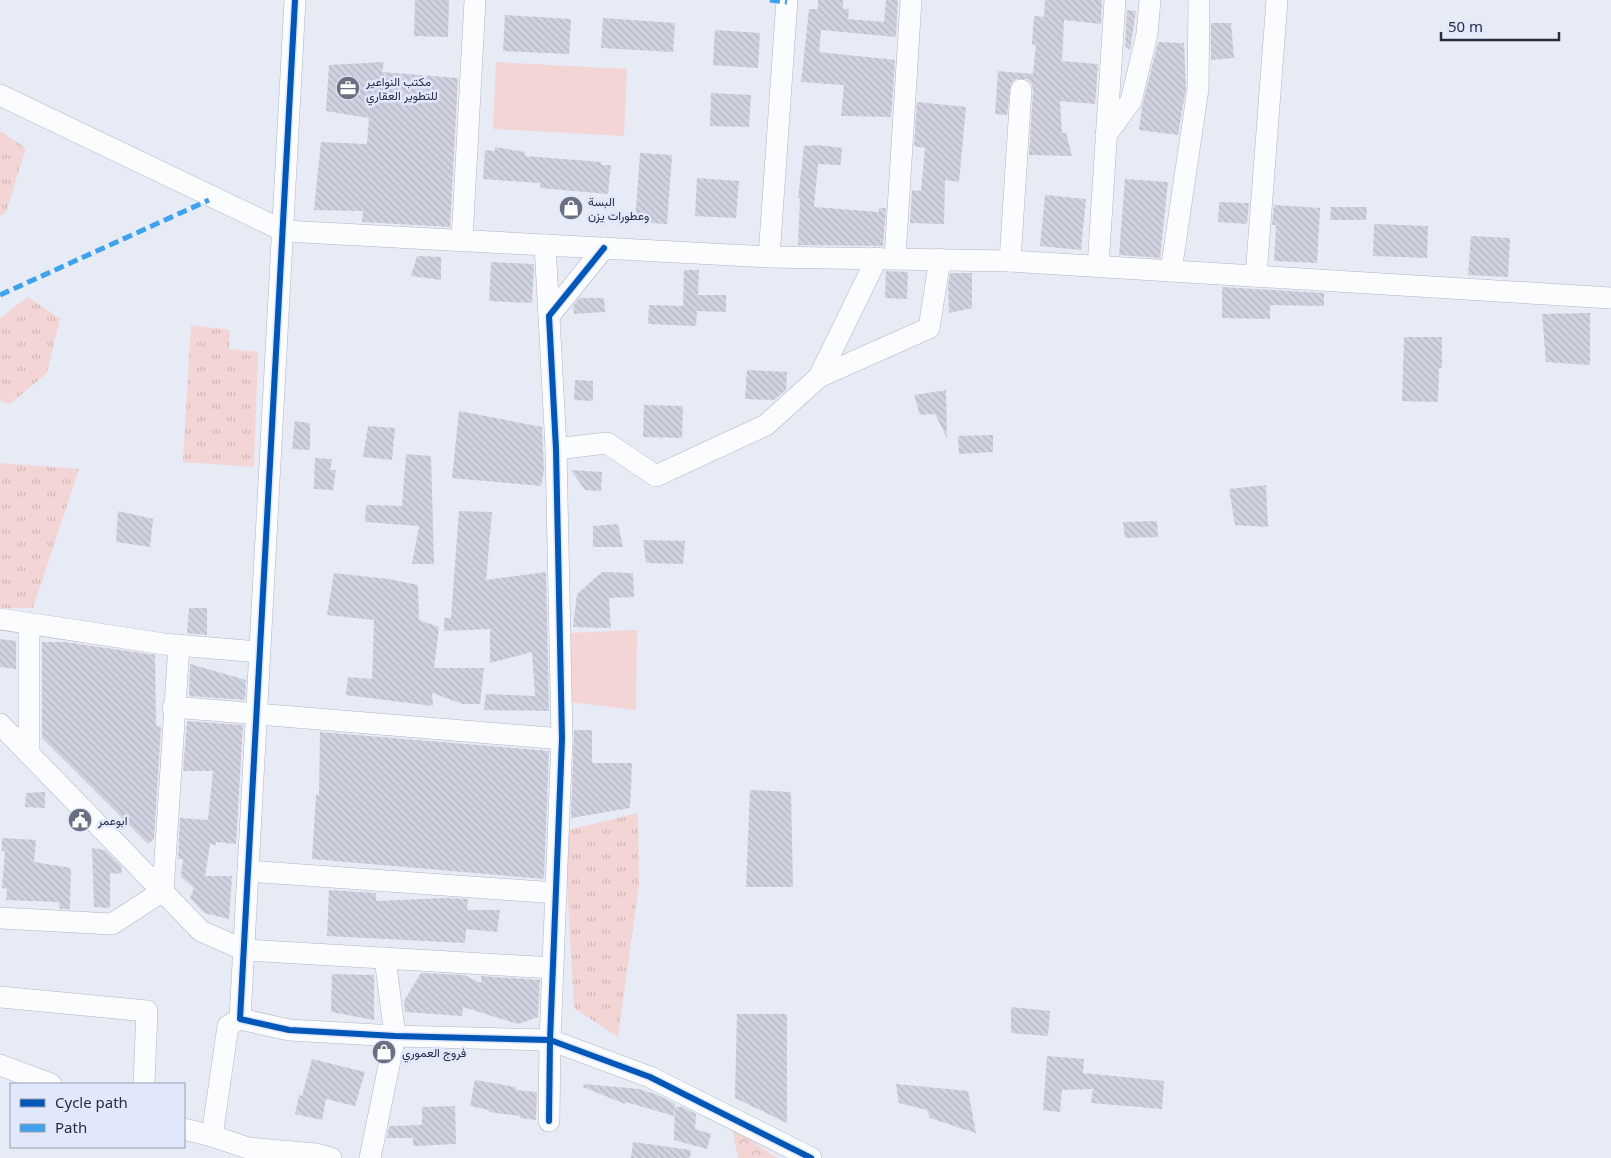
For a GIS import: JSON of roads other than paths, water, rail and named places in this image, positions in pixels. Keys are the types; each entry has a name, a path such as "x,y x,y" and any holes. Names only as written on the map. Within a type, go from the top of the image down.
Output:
{"street":[{"path":"240,1019 295,0"},
{"path":"462,240 475,0"},
{"path":"769,257 787,0"},
{"path":"819,377 886,258 911,0"},
{"path":"1098,267 1115,0"},
{"path":"1106,135 1131,101 1147,34 1150,0"},
{"path":"1171,271 1198,89 1198,0"},
{"path":"1256,276 1276,0"},
{"path":"1010,261 1021,90"},
{"path":"0,95 284,231 769,257 1010,261 1611,298"},
{"path":"545,245 556,449 562,739 550,1040 549,1121"},
{"path":"549,316 604,248"},
{"path":"556,449 607,443 656,476 766,425 819,377 929,328 940,259"},
{"path":"0,619 179,645 259,652"},
{"path":"29,624 29,754"},
{"path":"163,892 173,707 179,645"},
{"path":"173,707 562,739"},
{"path":"0,724 202,931 244,950 554,968"},
{"path":"248,871 556,893"},
{"path":"0,918 112,924 163,892"},
{"path":"370,1158 396,1036 385,958"},
{"path":"0,997 147,1011 144,1083"},
{"path":"212,1136 228,1026 240,1019 289,1030 396,1036 550,1040 650,1077 811,1158"},
{"path":"0,1066 48,1083"},
{"path":"185,1129 212,1136 246,1153 315,1154 331,1158"}],"place":[{"name":"مكتب النواعير للتطوير العقاري","path":"348,88"},
{"name":"البسة وعطورات يزن","path":"571,208"},
{"name":"ابوعمر","path":"80,820"},
{"name":"فروج العموري","path":"384,1052"}]}
